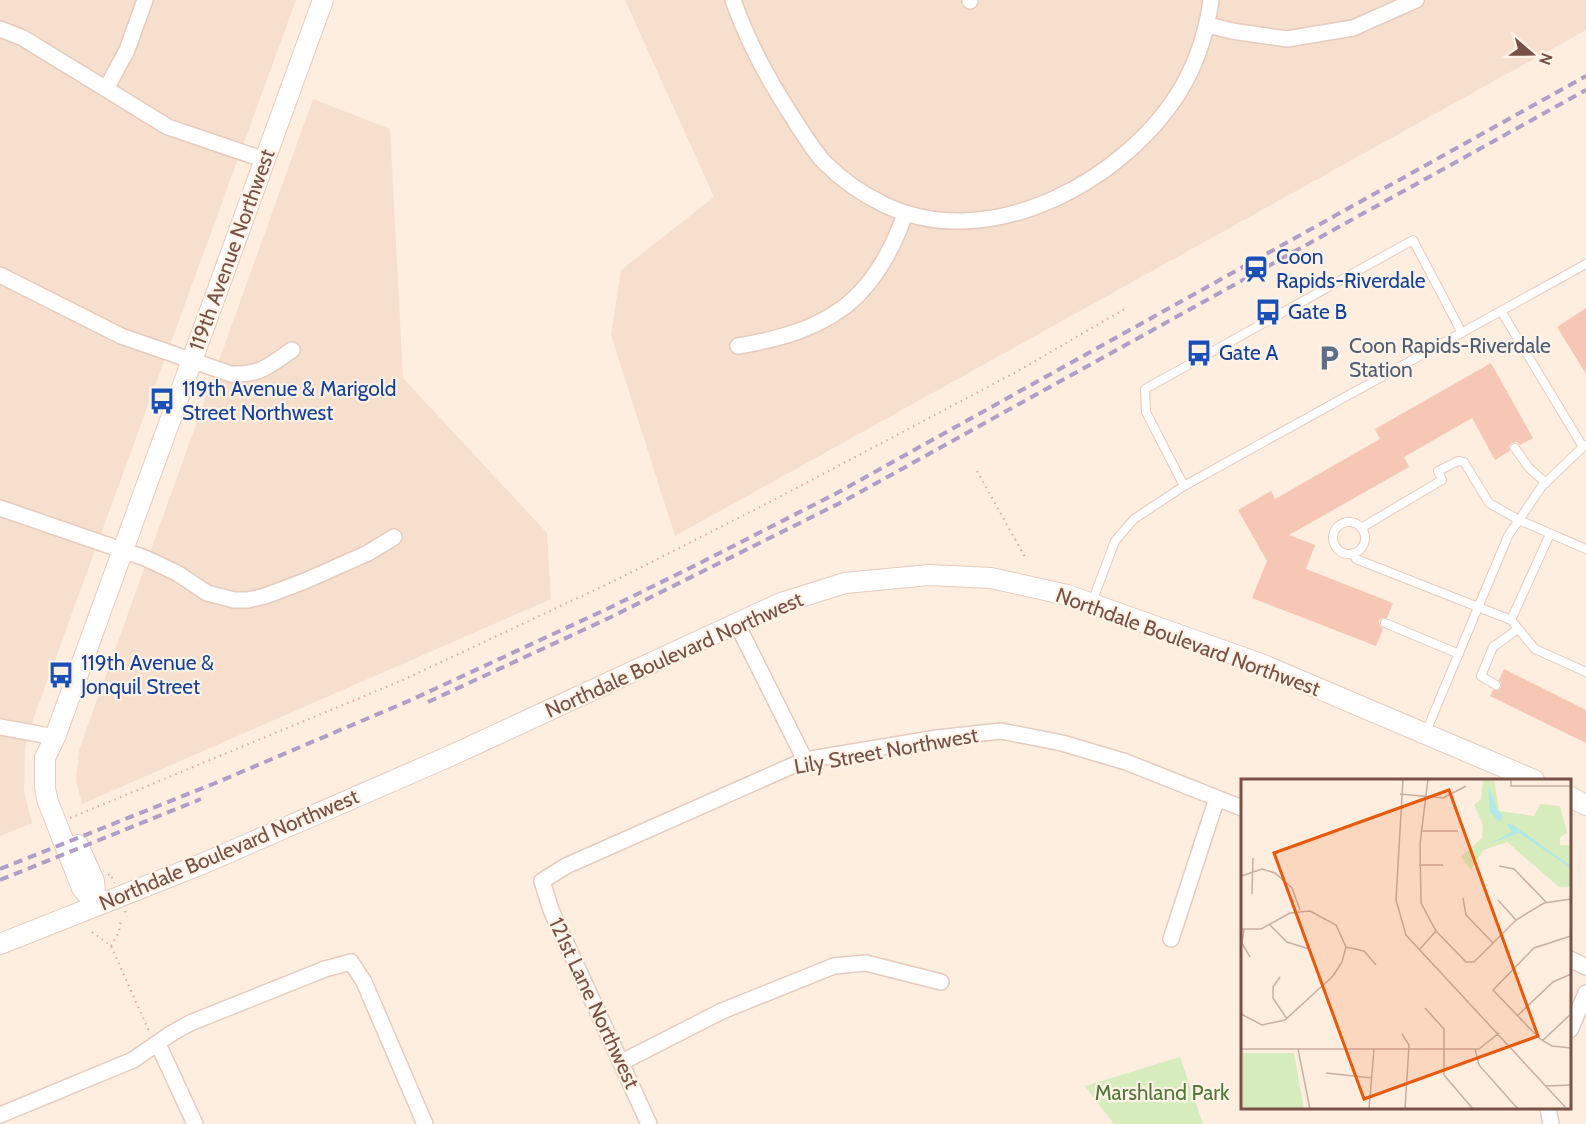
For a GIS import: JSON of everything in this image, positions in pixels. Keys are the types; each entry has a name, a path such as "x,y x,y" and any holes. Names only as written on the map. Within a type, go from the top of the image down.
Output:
{"street":[{"path":"106,89 127,50 146,0"},
{"name":"119th Avenue Northwest","path":"96,905 81,886 48,802 45,788 45,758 55,737 324,0"},
{"path":"733,0 768,78 824,162 862,192 906,214 950,221 979,221 1001,217 1047,201 1108,167 1125,154 1149,131 1169,106 1189,73 1208,25 1211,0"},
{"path":"1208,25 1287,39 1353,28 1416,0"},
{"path":"0,29 23,38 168,127 266,160"},
{"path":"738,346 769,341 808,329 846,308 879,271 894,244 906,214"},
{"path":"0,275 121,336 231,374 248,375 260,371 292,350"},
{"path":"0,508 123,550 168,568 207,593 234,600 266,596 305,581 368,553 394,537"},
{"name":"Northdale Boulevard Northwest","path":"0,944 202,864 439,761 736,622 781,603 845,583 929,575 991,578 1067,595 1261,664 1532,779"},
{"path":"736,622 805,760"},
{"path":"0,727 55,737"},
{"name":"Lily Street Northwest","path":"542,881 566,866 805,760 938,738 1001,731 1062,743 1126,762 1241,808"},
{"name":"119th Avenue Northwest","path":"55,737 57,788 67,819 94,881 96,905"},
{"path":"1171,939 1217,798"},
{"path":"1571,799 1586,806"},
{"name":"121st Lane Northwest","path":"542,881 551,910 650,1124"},
{"path":"1571,960 1586,967"},
{"path":"0,1115 133,1060 190,1023 325,969 351,962 364,982 425,1124"},
{"path":"622,1062 722,1011 834,966 866,963 941,982"},
{"path":"1571,1026 1586,993"},
{"path":"158,1044 195,1124"},
{"path":"1548,1109 1551,1124"}],"lane":[{"path":"1184,486 1146,412 1145,389 1413,240 1462,333"},
{"path":"1091,603 1115,541 1134,519 1184,486 1586,264"},
{"path":"1425,734 1508,536 1546,483 1584,446 1501,311"},
{"path":"1515,448 1529,468 1546,483"},
{"path":"1361,528 1442,480 1438,471 1458,461 1464,462 1490,503 1519,520 1586,549"},
{"path":"1353,522 1361,528 1365,537 1358,551 1353,553 1343,552 1335,545 1335,530 1342,523 1353,522"},
{"path":"1511,620 1550,534"},
{"path":"1353,553 1356,560 1511,620 1535,649 1586,672"},
{"path":"1385,623 1459,654"},
{"path":"1496,685 1481,676 1493,647 1518,629"}],"path":[{"path":"67,819 403,680 616,580 768,504 987,388 1128,308"},
{"path":"977,471 1025,556"},
{"path":"111,946 119,932 122,919"},
{"path":"92,932 111,946 131,994 158,1044"}],"shaded area":[{"path":"0,0 296,0 33,720 25,747 24,792 32,823 0,836"},
{"path":"625,0 1586,0 1586,30 675,536 611,335 621,270 714,197"},
{"path":"313,99 390,129 403,378 547,533 551,599 82,804 76,780 79,750"}],"green space":[{"name":"Marshland Park","path":"1180,1057 1203,1124 1114,1124 1085,1086"}],"building":[{"path":"1586,308 1586,374 1557,327"},
{"path":"1491,363 1533,438 1520,445 1517,442 1512,443 1509,446 1510,451 1495,460 1472,418 1404,457 1409,467 1289,535 1315,545 1306,569 1393,603 1387,618 1379,621 1383,629 1376,646 1252,598 1267,561 1238,510 1271,491 1275,499 1380,439 1375,429"},
{"path":"1504,669 1586,710 1586,743 1490,696 1493,690 1501,688 1499,680"}],"railway":[{"path":"0,869 213,784 411,700 700,563 837,493 1586,76"},
{"path":"428,702 609,618 844,501 1586,90"},
{"path":"0,880 201,799"}],"place":[{"name":"Coon Rapids-Riverdale","path":"1256,269"},
{"name":"Gate B","path":"1268,312"},
{"name":"Gate A","path":"1199,353"},
{"name":"Coon Rapids-Riverdale Station","path":"1329,358"},
{"name":"119th Avenue & Marigold Street Northwest","path":"162,401"},
{"name":"119th Avenue & Jonquil Street","path":"61,675"}]}
